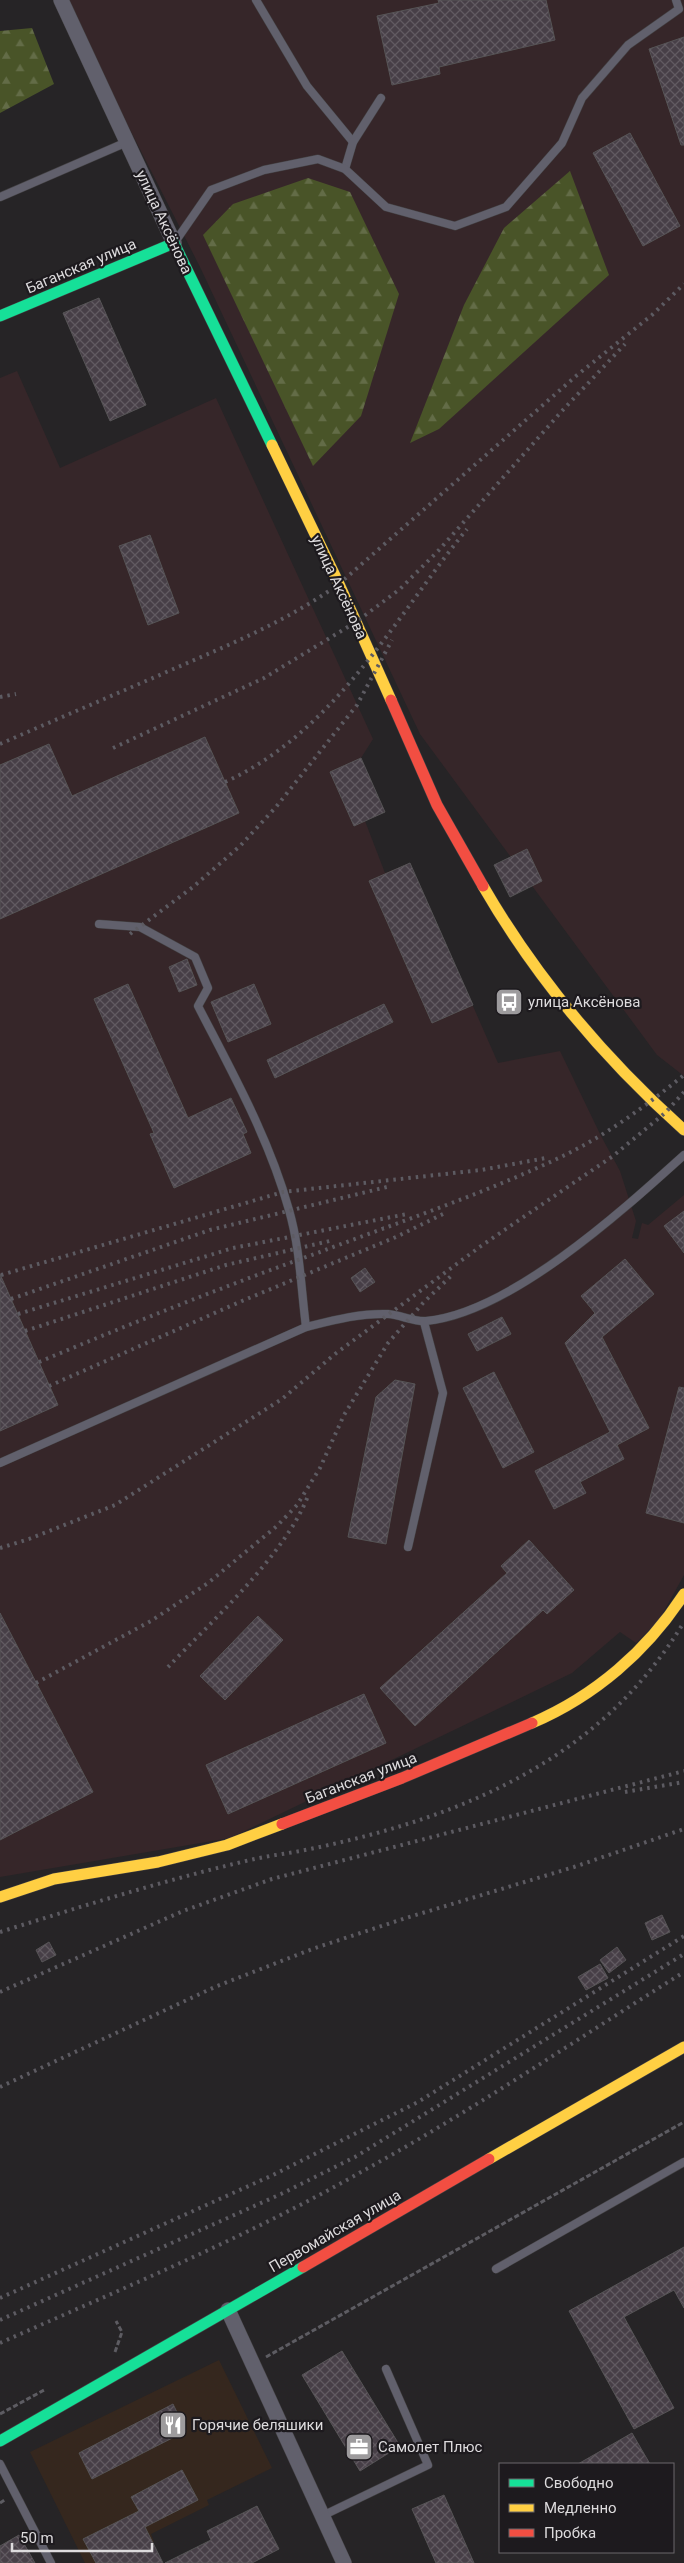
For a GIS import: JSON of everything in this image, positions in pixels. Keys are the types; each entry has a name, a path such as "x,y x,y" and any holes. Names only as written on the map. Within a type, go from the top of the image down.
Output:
{"street":[{"name":"улица Аксёнова","path":"61,0 174,243 338,584 437,805 502,918 590,1035 664,1113 684,1130"},
{"name":"Баганская улица","path":"0,316 174,243"},
{"name":"Баганская улица","path":"0,1897 54,1879 158,1862 227,1845 402,1778 555,1713 590,1692 637,1653 665,1623 684,1594"},
{"name":"Первомайская улица","path":"0,2441 684,2047"},
{"path":"228,2310 344,2563"}],"lane":[{"path":"256,0 307,86 353,142"},
{"path":"174,243 210,190 264,170 318,159 345,169 386,207 455,226 506,207 562,143 582,98 628,45 679,9 676,0"},
{"path":"345,169 353,142 381,98"},
{"path":"0,197 127,142"},
{"path":"99,924 140,927 195,957 208,988 198,1006 250,1108 290,1211 296,1236 306,1327"},
{"path":"0,1464 306,1327 352,1315 390,1314 424,1322 467,1311 520,1284 567,1253 621,1210 684,1155"},
{"path":"408,1547 443,1393 424,1322"},
{"path":"496,2269 684,2162"},
{"path":"322,2516 428,2465 386,2369"},
{"path":"0,2464 51,2563"}],"path":[{"path":"252,2364 684,2122"},
{"path":"114,2354 122,2332 116,2321"},
{"path":"0,2414 53,2386"}],"shaded area":[{"path":"64,0 684,0 684,1076 657,1055 420,734 200,267"},
{"path":"17,371 60,468 216,398 373,739 361,758 385,812 365,821 385,873 410,863 498,1063 560,1051 620,1171 636,1221 632,1238 638,1239 642,1223 648,1225 684,1195 684,1575 659,1620 636,1643 620,1632 572,1673 230,1838 0,1877 0,378"},
{"path":"219,2360 272,2468 207,2500 209,2505 151,2534 154,2542 122,2558 124,2563 85,2563 30,2452"}],"green space":[{"path":"32,28 54,84 0,113 0,31"},
{"path":"570,171 609,275 439,429 410,443 464,305 504,228"},
{"path":"308,178 350,192 399,294 361,416 313,466 203,235 233,204"}],"building":[{"path":"438,0 546,0 555,40 439,67 440,74 392,85 377,16 439,3"},
{"path":"684,37 684,145 681,145 649,49"},
{"path":"630,133 680,226 643,246 593,153"},
{"path":"99,298 146,405 110,421 63,313"},
{"path":"150,535 179,613 148,625 119,546"},
{"path":"205,737 239,813 0,919 0,765 49,744 72,796"},
{"path":"361,758 385,812 354,826 330,772"},
{"path":"527,849 542,881 510,897 494,865"},
{"path":"410,863 473,1005 432,1023 369,881"},
{"path":"187,959 197,985 179,992 169,967"},
{"path":"128,984 188,1118 231,1098 247,1132 243,1134 251,1153 174,1188 150,1134 154,1133 94,999"},
{"path":"254,984 271,1024 228,1042 211,1002"},
{"path":"384,1004 393,1022 275,1078 267,1060"},
{"path":"684,1211 684,1253 664,1226"},
{"path":"625,1259 654,1294 602,1337 649,1428 617,1445 624,1459 580,1482 586,1493 554,1509 535,1471 610,1432 565,1343 595,1313 581,1296"},
{"path":"365,1268 375,1282 360,1292 351,1278"},
{"path":"0,1274 58,1405 0,1431"},
{"path":"502,1317 511,1334 477,1351 468,1334"},
{"path":"494,1372 534,1452 503,1468 463,1388"},
{"path":"395,1380 415,1384 386,1544 348,1537 376,1397"},
{"path":"679,1387 684,1388 684,1523 646,1513"},
{"path":"529,1540 574,1590 547,1614 543,1610 415,1726 380,1688 507,1573 501,1566"},
{"path":"0,1613 93,1792 0,1840"},
{"path":"258,1616 283,1640 225,1700 200,1676"},
{"path":"364,1694 386,1743 228,1814 206,1765"},
{"path":"662,1915 670,1932 652,1940 645,1923"},
{"path":"49,1942 56,1955 42,1962 36,1950"},
{"path":"617,1947 626,1960 609,1973 600,1960"},
{"path":"600,1964 608,1978 586,1990 578,1977"},
{"path":"684,2247 684,2308 674,2290 624,2317 674,2408 634,2429 569,2311"},
{"path":"342,2351 400,2446 360,2471 302,2375"},
{"path":"173,2404 186,2431 92,2479 79,2453"},
{"path":"632,2433 649,2463 580,2463"},
{"path":"182,2470 198,2500 145,2527 163,2563 96,2563 83,2539 139,2511 131,2497"},
{"path":"444,2495 474,2563 436,2563 412,2509"},
{"path":"257,2506 279,2549 252,2563 165,2563 211,2540 207,2531"},
{"path":"19,2535 35,2563 0,2563 0,2546"}],"railway":[{"path":"0,744 257,632 299,610 339,584 576,376 652,315 684,284"},
{"path":"113,748 264,678 356,622 400,589 439,550 561,412 625,344"},
{"path":"225,782 264,760 299,734 331,704 360,670 467,529"},
{"path":"130,934 193,887 240,846 276,807 357,705 392,640"},
{"path":"0,697 16,694"},
{"path":"39,1362 179,1305 444,1206 535,1169 581,1147 612,1128 684,1075"},
{"path":"0,1548 29,1539 115,1505 282,1399 335,1354 481,1246 613,1156 665,1113 684,1092"},
{"path":"1,1275 283,1192 481,1170 546,1158"},
{"path":"11,1299 210,1230 391,1186"},
{"path":"18,1314 233,1248 407,1214"},
{"path":"49,1386 242,1301 396,1237 443,1214"},
{"path":"25,1331 226,1265 334,1240"},
{"path":"36,1683 151,1621 208,1583 277,1526 297,1505 320,1468 344,1415 388,1343 423,1303 451,1276"},
{"path":"168,1667 226,1608 265,1564 283,1541 308,1496"},
{"path":"0,1932 187,1876 250,1860 307,1850 371,1835 476,1799 525,1774 570,1745 612,1711 650,1670 684,1622"},
{"path":"0,1992 183,1911 272,1879 684,1771"},
{"path":"625,1792 684,1782"},
{"path":"0,2087 217,1986 315,1948 574,1867 684,1829"},
{"path":"0,2298 273,2175 418,2102 684,1936"},
{"path":"0,2320 281,2194 355,2157 684,1954"},
{"path":"0,2343 228,2241 317,2196 443,2124 684,1972"}],"traffic: fast":[{"path":"0,316 174,243 272,445"},
{"path":"0,2441 303,2267"}],"traffic: slow":[{"path":"272,445 339,584 391,700"},
{"path":"483,886 525,952 574,1016 627,1075 684,1130"},
{"path":"532,1723 577,1699 618,1670 654,1634 684,1594"},
{"path":"0,1897 54,1879 158,1862 227,1845 282,1824"},
{"path":"489,2159 684,2047"}],"traffic: jam":[{"path":"391,700 437,805 483,886"},
{"path":"282,1824 402,1778 532,1723"},
{"path":"303,2267 489,2159"}],"place":[{"name":"улица Аксёнова","path":"509,1002"},
{"name":"Горячие беляшики","path":"173,2425"},
{"name":"Самолет Плюс","path":"359,2447"}]}
